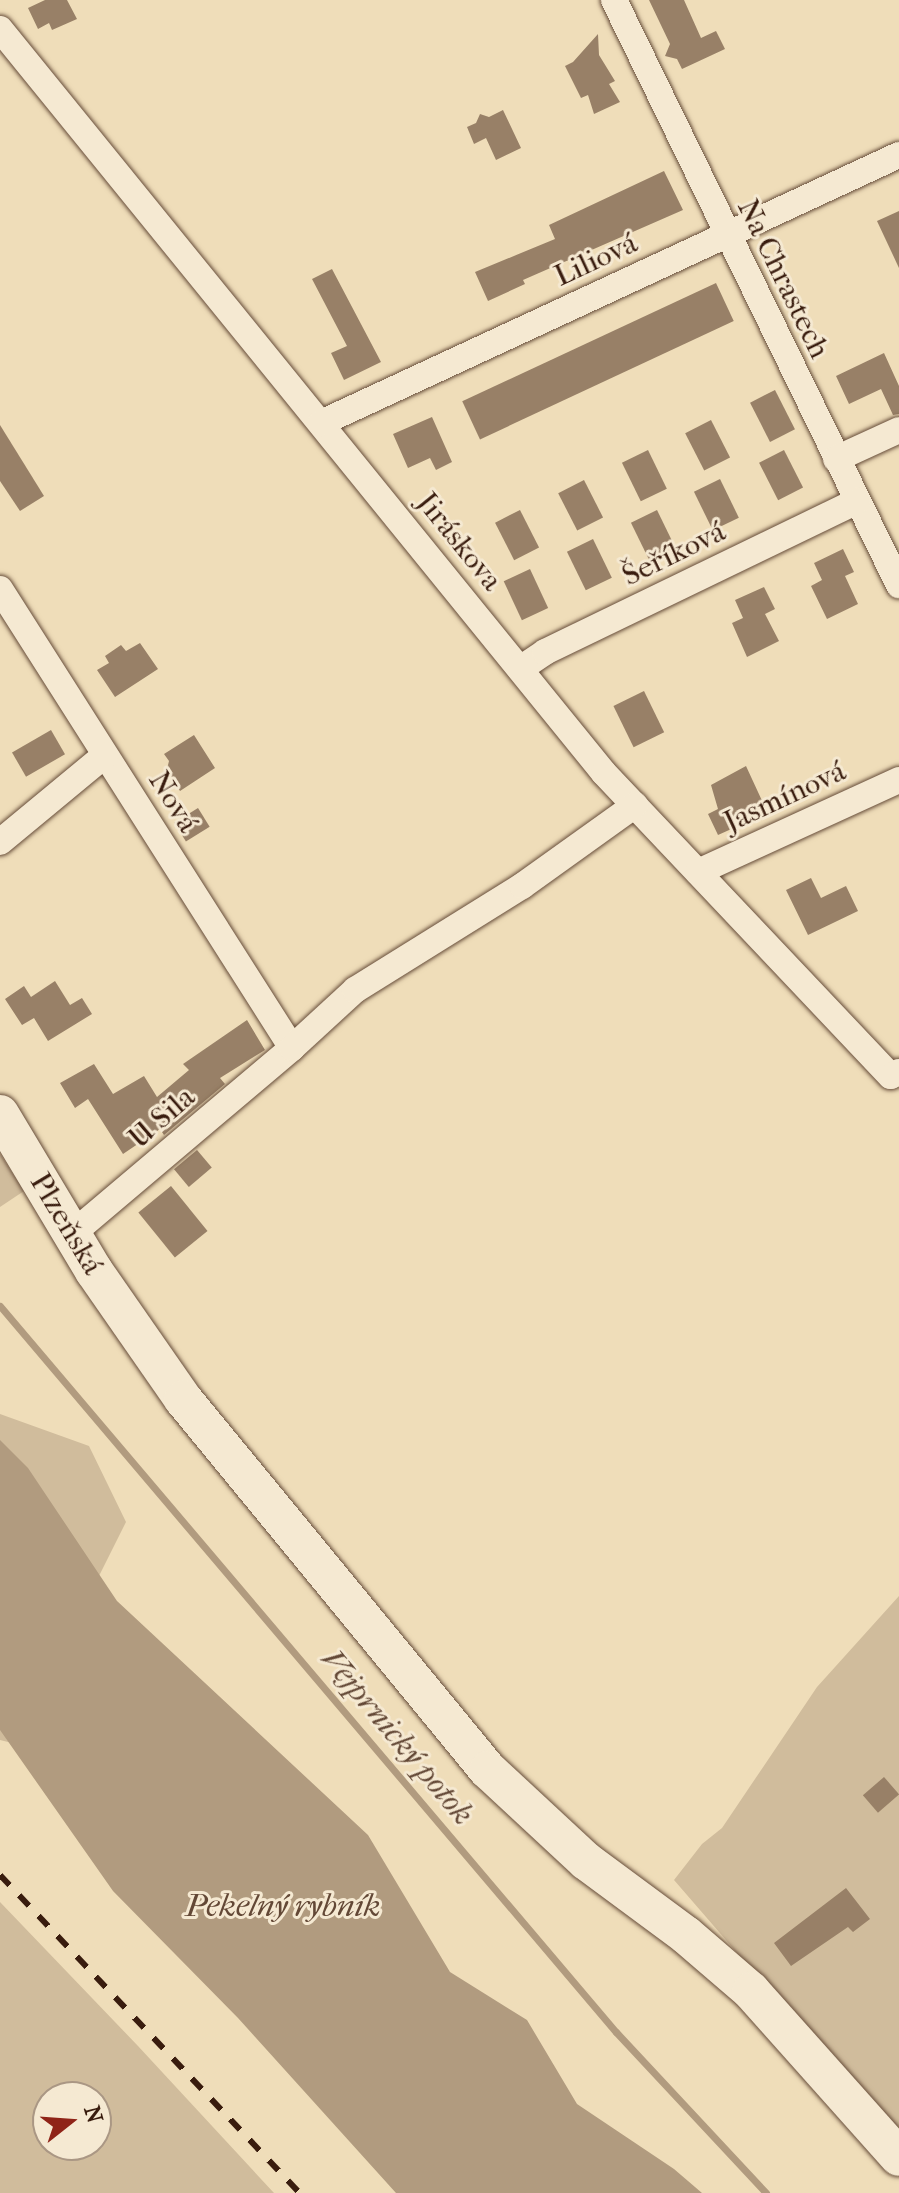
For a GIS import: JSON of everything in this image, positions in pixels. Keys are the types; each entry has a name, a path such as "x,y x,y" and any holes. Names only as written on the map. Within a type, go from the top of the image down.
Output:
{"main road":[{"name":"Plzeňská","path":"0,1114 135,1332 239,1469 488,1770 586,1861 686,1935 751,1991 899,2157"}],"street":[{"name":"Na Chrastech","path":"614,0 899,585"},
{"name":"Jiráskova","path":"0,29 520,669 635,805 895,1074"},
{"name":"Liliová","path":"321,423 899,155"},
{"path":"836,459 899,430"},
{"name":"Šeříková","path":"520,669 545,652 857,501"},
{"name":"Nová","path":"0,589 292,1048"},
{"path":"0,842 105,755"},
{"name":"Jasmínová","path":"698,872 899,780"},
{"name":"U Sila","path":"72,1234 292,1048 355,990 522,886 635,805"}],"shaded area":[{"path":"0,1154 24,1191 0,1207"},
{"path":"0,1414 89,1446 126,1522 96,1582 52,1753 0,1740"},
{"path":"899,1596 899,2140 674,1880 702,1844 722,1828 817,1687"},
{"path":"0,1902 138,2046 274,2193 0,2193"}],"water":[{"name":"Pekelný rybník","path":"0,1440 28,1468 117,1601 368,1835 450,1972 527,2020 577,2104 674,2169 702,2193 396,2193 238,2018 113,1891 0,1730"}],"building":[{"path":"45,0 67,0 77,19 52,30 49,23 38,29 28,8"},
{"path":"649,0 684,0 701,38 716,31 725,49 682,69 677,59 665,56 670,44"},
{"path":"598,34 599,55 615,81 609,84 620,102 594,114 588,95 581,98 565,66 573,62"},
{"path":"503,110 521,148 496,160 486,138 474,144 467,127 476,123 480,114 489,117"},
{"path":"664,171 683,210 523,280 525,284 488,301 475,272 555,239 549,225"},
{"path":"899,211 899,268 877,221"},
{"path":"332,269 381,362 344,380 331,353 347,346 312,279"},
{"path":"716,283 734,321 480,439 462,401"},
{"path":"884,353 899,386 899,414 893,415 881,389 849,404 836,376"},
{"path":"775,390 795,429 770,442 750,403"},
{"path":"432,417 452,462 436,470 430,458 408,468 393,434"},
{"path":"711,420 730,457 704,471 685,433"},
{"path":"0,425 44,496 20,511 0,481"},
{"path":"648,450 667,489 641,501 622,463"},
{"path":"784,450 803,487 778,500 759,463"},
{"path":"720,479 739,518 713,530 694,492"},
{"path":"584,480 603,517 577,531 558,493"},
{"path":"520,510 539,547 514,560 495,523"},
{"path":"657,510 676,549 650,561 631,523"},
{"path":"593,539 612,578 586,590 567,552"},
{"path":"843,549 854,572 845,576 858,604 827,619 811,586 822,580 814,563"},
{"path":"530,569 548,608 522,620 504,581"},
{"path":"764,587 775,609 765,614 779,641 747,657 732,623 743,618 735,600"},
{"path":"140,643 158,669 115,697 97,670 109,663 105,656 121,645 126,651"},
{"path":"644,691 664,732 634,747 613,706"},
{"path":"51,730 65,754 26,777 12,753"},
{"path":"194,735 215,768 180,791 172,778 165,777 169,761 164,754"},
{"path":"746,766 764,805 743,815 747,822 718,835 708,814 718,809 711,785"},
{"path":"198,808 210,827 186,841 174,823"},
{"path":"811,878 821,898 846,886 858,911 808,935 786,890"},
{"path":"55,981 70,1005 82,998 92,1014 48,1041 34,1018 22,1025 5,999 24,986 31,997"},
{"path":"247,1020 265,1050 220,1078 225,1084 164,1135 160,1129 123,1154 88,1099 75,1108 60,1083 94,1064 113,1094 144,1076 157,1097 189,1070 183,1064"},
{"path":"197,1150 212,1168 189,1187 174,1169"},
{"path":"171,1186 208,1231 175,1258 138,1212"},
{"path":"884,1777 899,1794 878,1813 863,1795"},
{"path":"846,1888 870,1919 853,1932 848,1927 791,1966 774,1943"}],"waterway":[{"name":"Vejprnický potok","path":"0,1306 616,2032 766,2193"}],"railway":[{"path":"0,1875 300,2193"}]}
